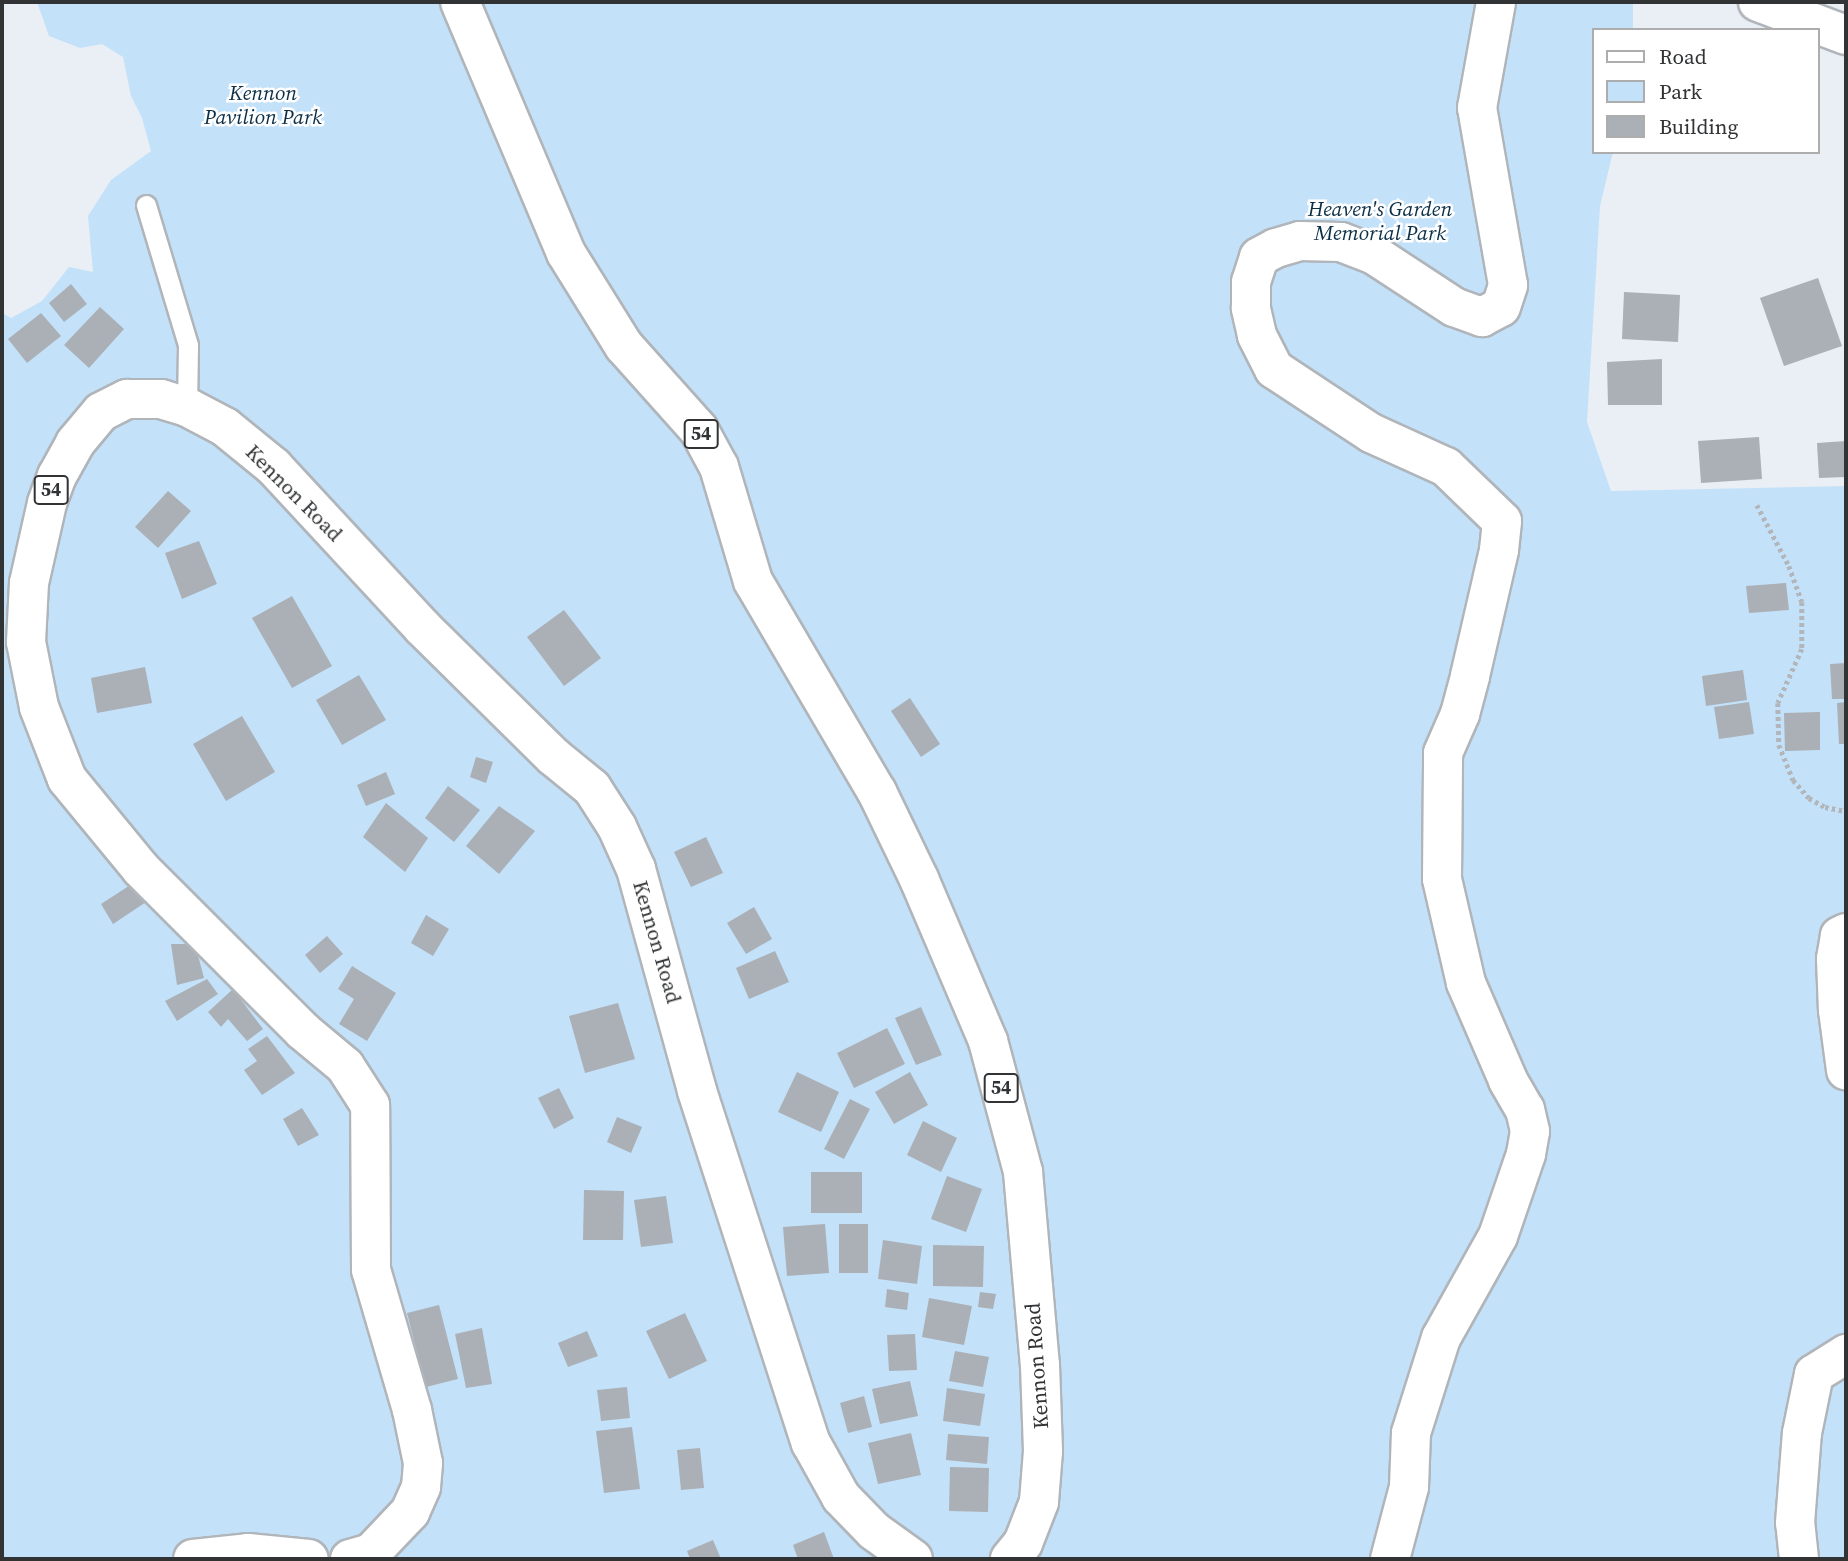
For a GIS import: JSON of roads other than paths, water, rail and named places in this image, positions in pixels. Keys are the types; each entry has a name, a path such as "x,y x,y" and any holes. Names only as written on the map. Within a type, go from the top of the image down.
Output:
{"main road":[{"name":"Kennon Road","path":"460,2 566,253 624,346 699,430 719,467 753,581 877,792 919,879 988,1041 1023,1172 1040,1365 1043,1451 1039,1502 1023,1543 1010,1559"},
{"path":"1390,1559 1409,1487 1411,1433 1441,1338 1498,1236 1526,1154 1530,1131 1525,1110 1508,1080 1466,983 1441,879 1443,753 1460,714 1470,676 1499,550 1502,521 1446,467 1371,433 1274,369 1257,335 1251,308 1251,282 1259,257 1276,248 1300,241 1341,242 1373,254 1454,307 1482,317 1501,307 1508,285 1477,108 1496,2"},
{"path":"1758,2 1846,36"},
{"name":"Kennon Road","path":"350,1559 371,1553 410,1512 421,1487 423,1463 412,1410 371,1270 370,1105 345,1066 303,1031 141,869 67,779 39,707 26,642 29,583 40,529 57,476 75,443 101,412 127,400 161,399 187,407 225,427 274,467 460,665 554,757 592,788 617,827 644,895 697,1091 811,1443 841,1496 874,1531 913,1559"},
{"path":"1846,933 1840,936 1836,959 1838,1010 1846,1070"},
{"path":"1799,1559 1795,1523 1801,1446 1814,1374 1846,1354"},
{"path":"192,1559 248,1553 309,1559"}],"lane":[{"path":"146,205 188,345 187,407"}],"park label":[{"name":"Kennon Pavilion Park","path":"263,105"},
{"name":"Heaven's Garden Memorial Park","path":"1380,221"}]}
